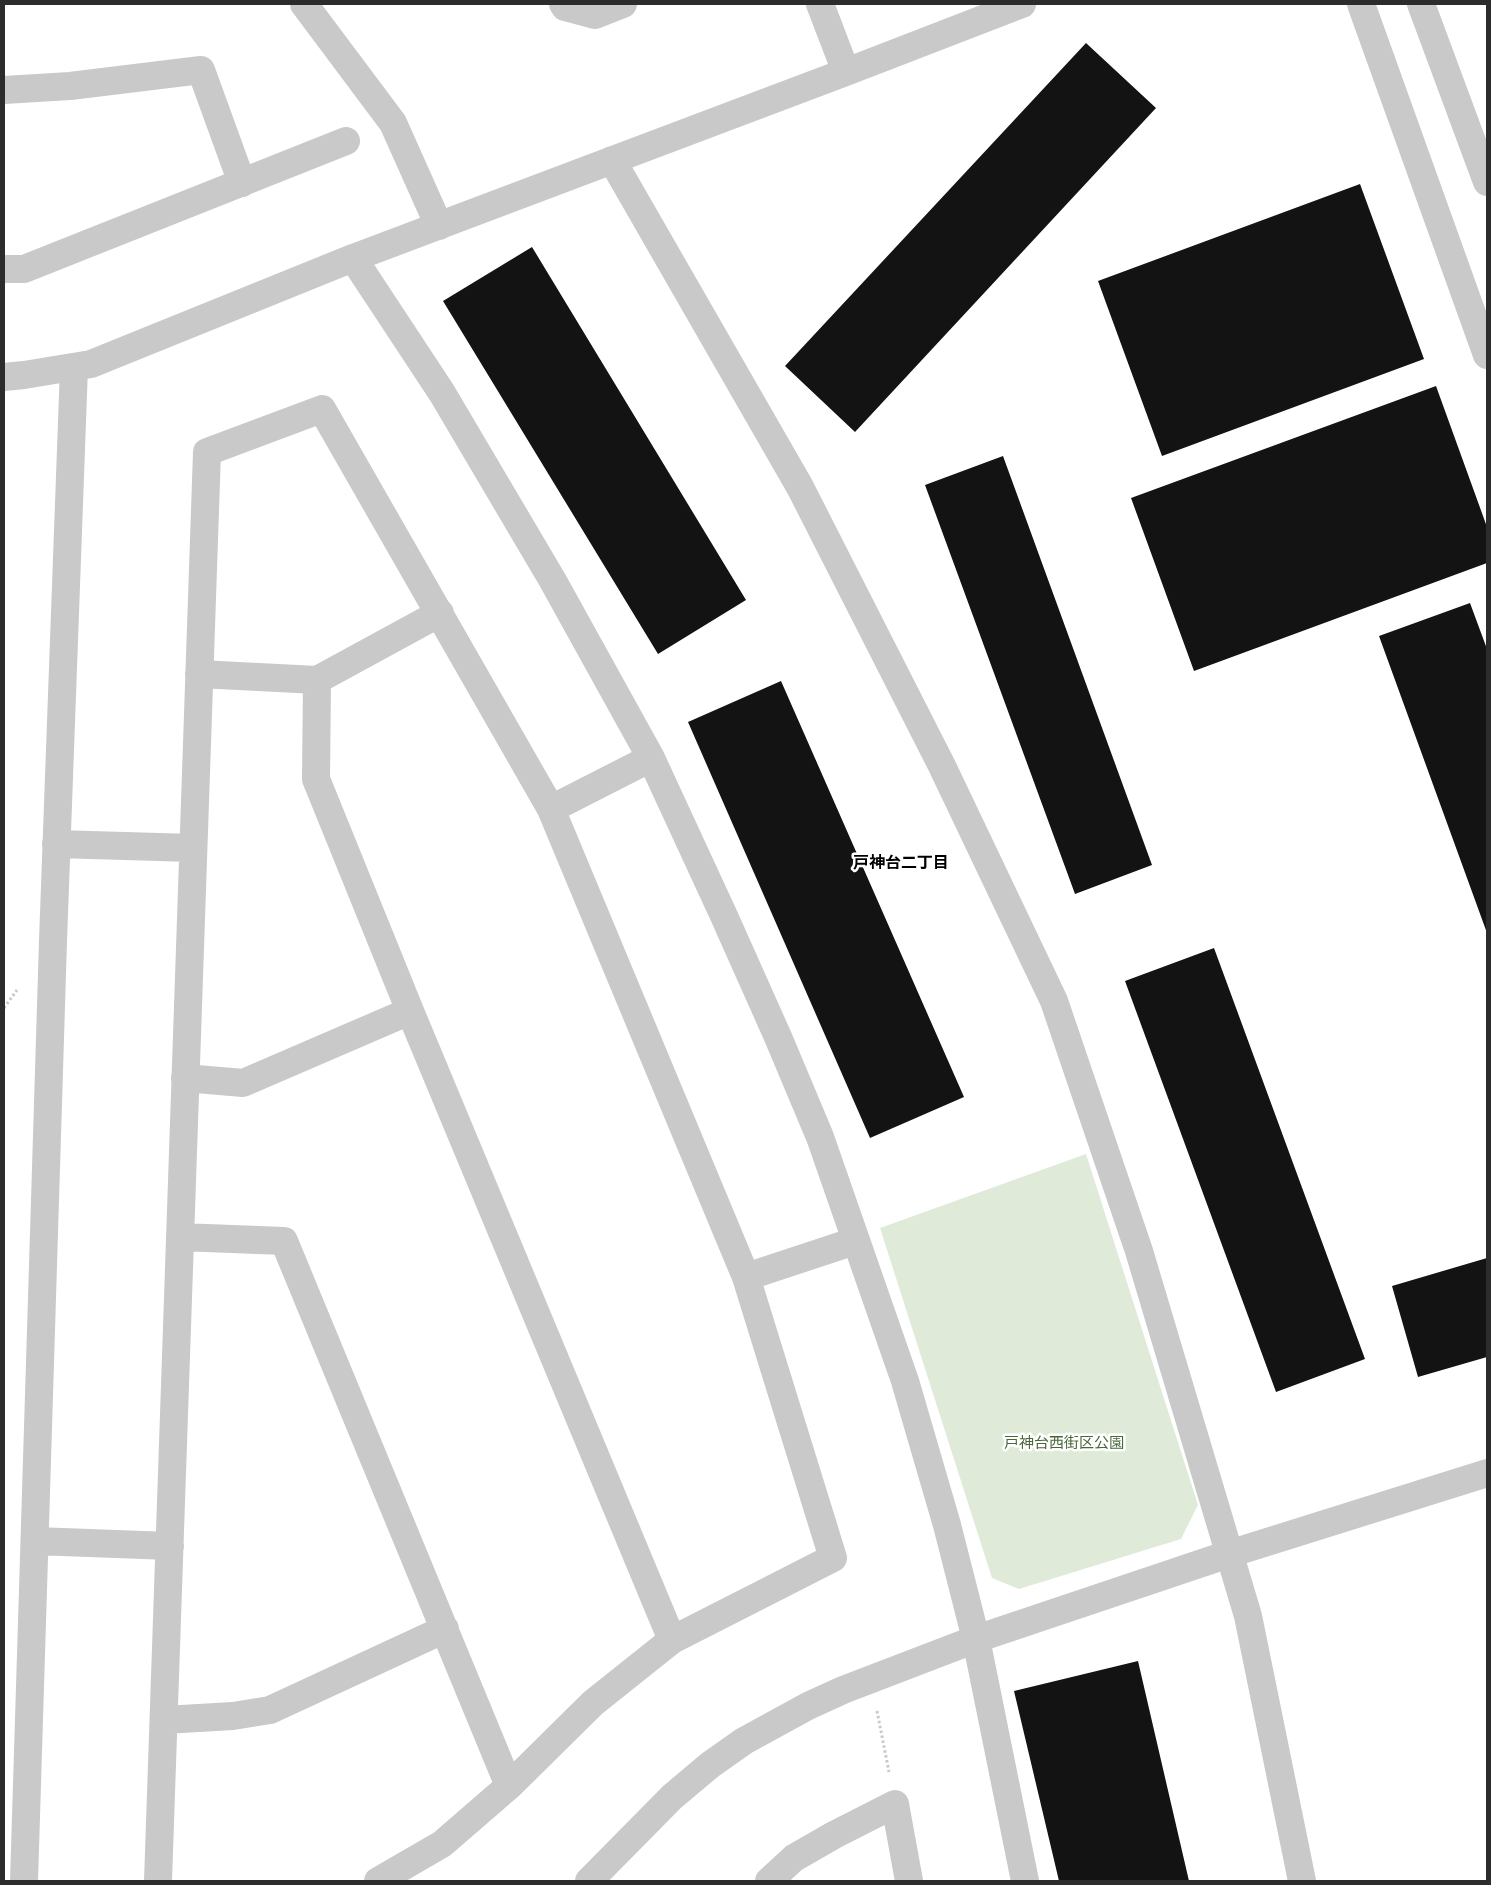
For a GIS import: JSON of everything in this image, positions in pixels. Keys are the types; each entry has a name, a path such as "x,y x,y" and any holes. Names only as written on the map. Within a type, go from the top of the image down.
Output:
{"street":[{"path":"304,4 393,123 439,226"},
{"path":"563,4 566,7 594,15 623,4"},
{"path":"820,4 846,72"},
{"path":"4,377 91,364 353,258 1022,4"},
{"path":"1361,4 1487,354"},
{"path":"1421,4 1487,182"},
{"path":"4,90 70,86 201,70 242,183"},
{"path":"4,270 24,269 346,141"},
{"path":"612,160 800,487 942,766 1054,1001 1139,1250 1248,1616 1302,1881"},
{"path":"353,258 442,392 553,581 651,758 778,1037 820,1137 905,1381 947,1525 976,1639 1025,1881"},
{"path":"24,1881 56,844 74,367"},
{"path":"158,1881 207,452 322,409 551,809 746,1277 833,1558 672,1640 593,1703 509,1786 442,1844 378,1881"},
{"path":"200,674 317,680 440,613"},
{"path":"317,680 316,779 410,1011 672,1640"},
{"path":"551,809 651,758"},
{"path":"56,844 193,848"},
{"path":"185,1078 243,1083 410,1011"},
{"path":"180,1237 284,1241 509,1786"},
{"path":"746,1277 855,1241"},
{"path":"589,1881 672,1797 710,1765 744,1741 808,1706 871,1679 976,1639 1229,1554 1487,1473"},
{"path":"34,1542 170,1546"},
{"path":"164,1720 234,1716 270,1710 445,1630"},
{"path":"769,1881 794,1858 895,1804 909,1881"}],"path":[{"path":"871,1679 895,1804"}],"green space":[{"name":"戸神台西街区公園","path":"1086,1154 1198,1505 1181,1539 1019,1589 992,1578 880,1228"}],"building":[{"path":"1086,43 1156,108 855,432 785,366"},
{"path":"1360,184 1424,359 1162,456 1098,281"},
{"path":"532,247 746,600 658,654 443,301"},
{"path":"1436,386 1487,527 1487,563 1194,671 1131,498"},
{"path":"1003,456 1152,865 1075,894 925,485"},
{"path":"1470,603 1487,649 1487,933 1379,636"},
{"path":"781,681 964,1097 870,1138 688,722"},
{"path":"1214,948 1365,1359 1276,1392 1125,981"},
{"path":"1487,1258 1487,1357 1418,1377 1392,1286"},
{"path":"1138,1661 1189,1881 1059,1881 1014,1691"}],"district":[{"name":"戸神台二丁目","path":"901,863"}]}
